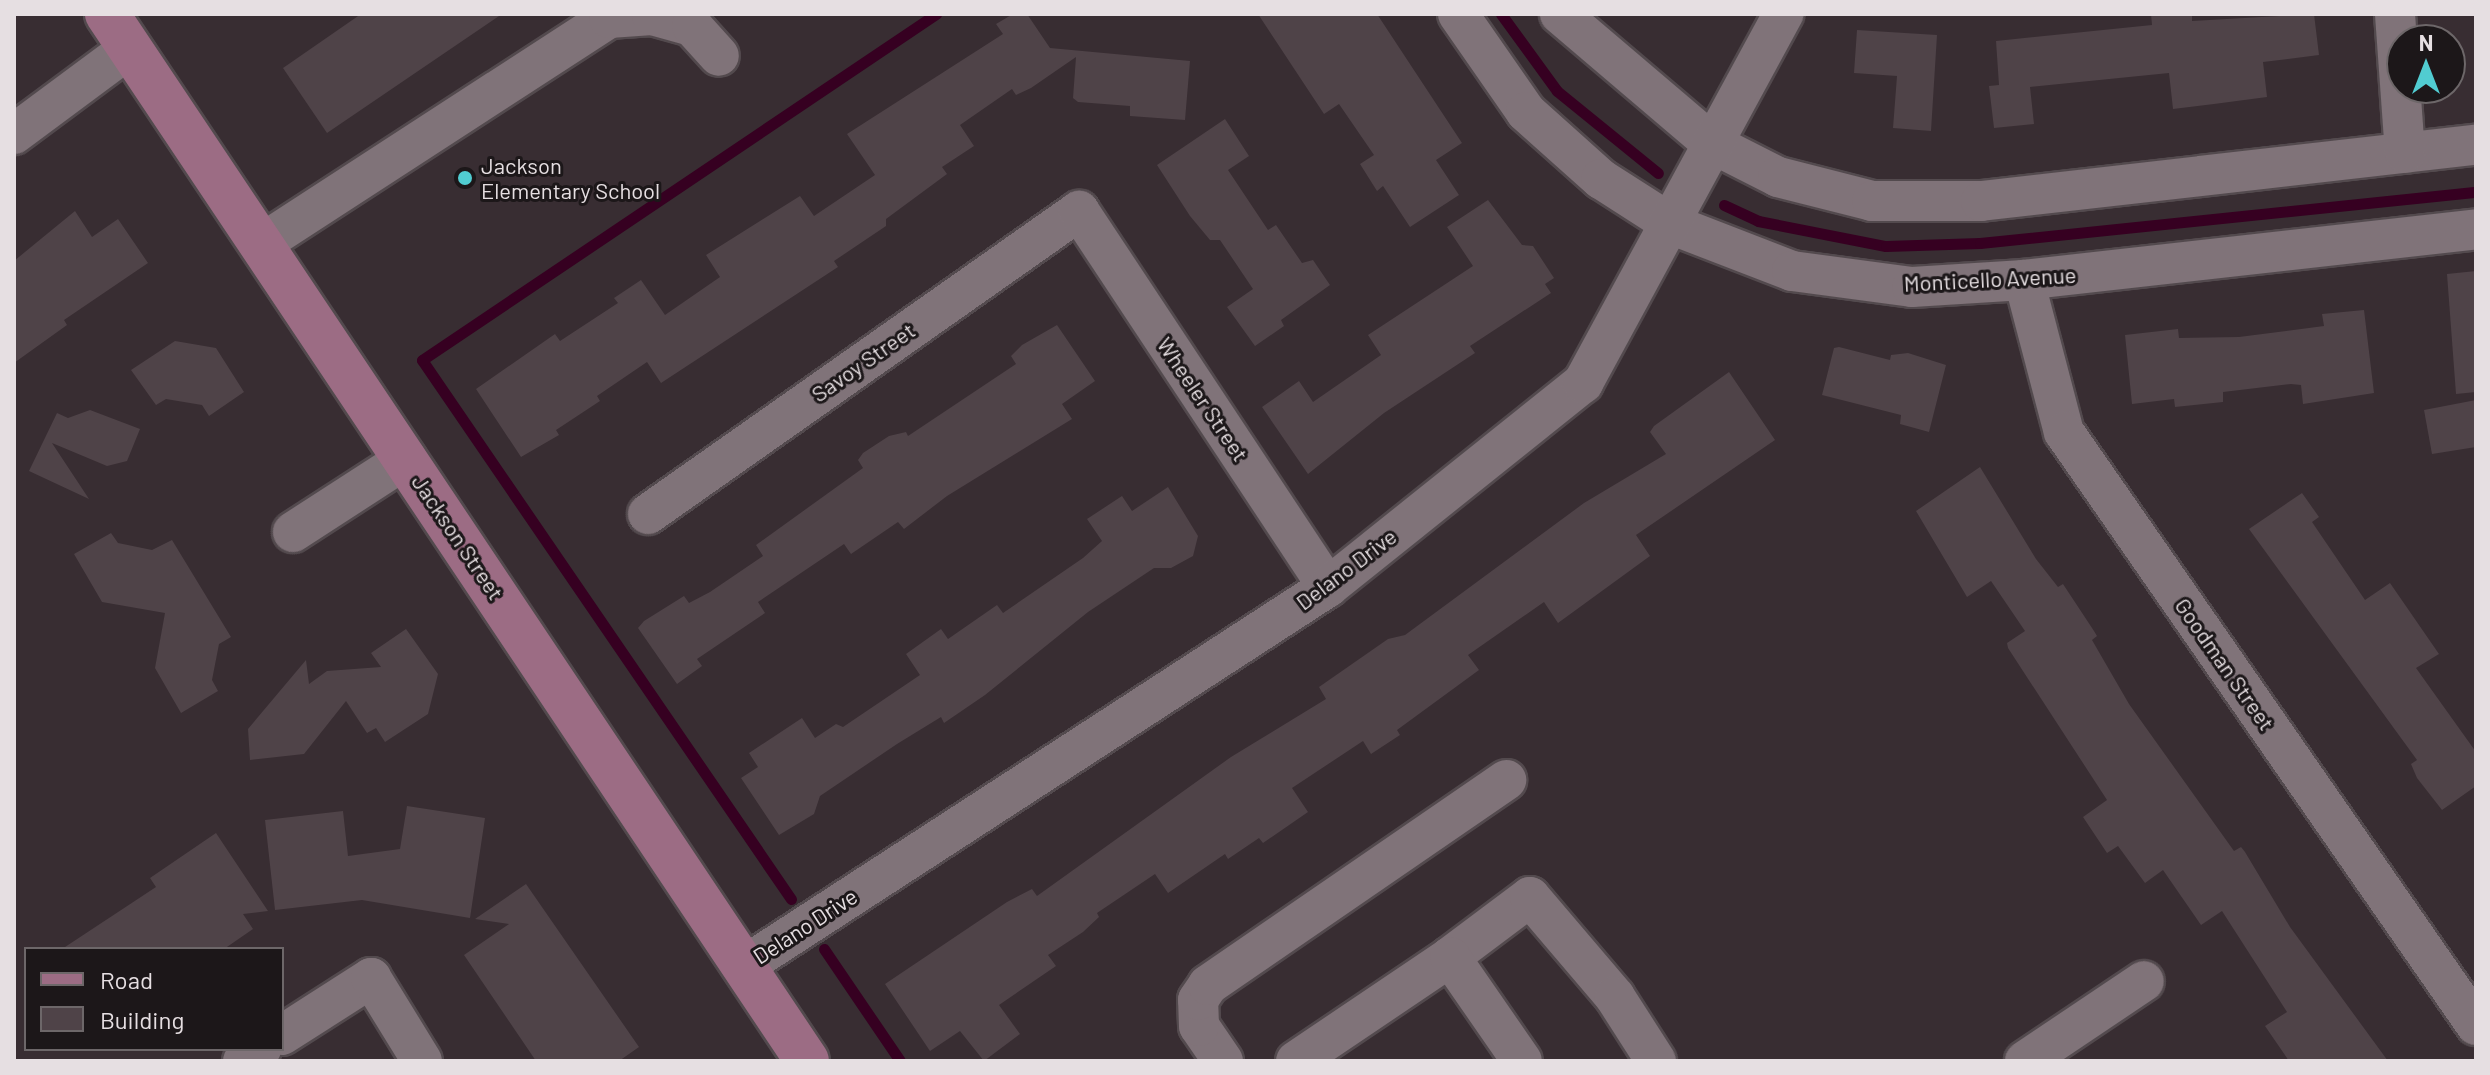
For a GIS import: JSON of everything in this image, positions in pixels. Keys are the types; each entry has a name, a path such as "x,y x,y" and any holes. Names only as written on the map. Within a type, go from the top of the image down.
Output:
{"main road":[{"name":"Jackson Street","path":"118,31 807,1061"}],"street":[{"name":"Monticello Avenue","path":"1458,14 1526,112 1601,179 1673,225 1792,271 1912,287 2024,280 2476,229"},
{"path":"1560,14 1713,144 1778,177 1872,201 1981,201 2476,145"},
{"name":"Delano Drive","path":"744,966 1328,587 1583,383 1673,225 1783,14"},
{"path":"2395,14 2405,153"},
{"path":"261,244 609,18 652,15 692,26 719,56"},
{"path":"14,134 118,31"},
{"name":"Savoy Street","path":"648,514 1079,211"},
{"name":"Wheeler Street","path":"1079,211 1328,587"},
{"name":"Goodman Street","path":"2024,280 2064,432 2476,1025"},
{"path":"293,532 406,459"},
{"path":"1223,1061 1199,1026 1198,1000 1208,985 1506,780"},
{"path":"1296,1061 1450,957 1530,897 1615,997 1656,1061"},
{"path":"1450,957 1522,1061"},
{"path":"284,1034 371,978 422,1061"},
{"path":"2025,1061 2144,981"}],"building":[{"path":"361,14 502,14 327,133 283,68"},
{"path":"1013,14 1027,14 1050,48 1190,61 1185,120 1130,116 1130,106 1078,102 1073,98 1076,57 1031,88 1016,95 1012,89 960,125 974,146 942,167 947,174 886,219 886,226 834,261 838,267 661,383 647,362 597,396 600,401 556,430 559,435 521,457 476,389 555,334 560,341 618,303 614,298 641,280 665,315 720,277 706,255 800,196 814,216 875,175 847,134 1003,34 996,24"},
{"path":"1258,14 1377,14 1462,143 1436,160 1459,195 1410,227 1383,186 1377,191 1360,164 1374,155 1339,104 1324,114"},
{"path":"2151,14 2192,14 2192,21 2314,14 2319,55 2263,62 2267,97 2173,109 2169,73 2030,87 2034,124 1994,128 1989,86 1999,85 1996,41 2152,25"},
{"path":"1857,30 1937,35 1931,131 1893,128 1897,76 1854,73"},
{"path":"1225,119 1249,156 1228,170 1268,230 1276,225 1302,263 1313,260 1330,285 1281,320 1284,326 1255,346 1227,307 1253,289 1220,240 1210,240 1190,216 1157,165"},
{"path":"1488,200 1522,245 1533,246 1554,278 1545,284 1551,293 1470,346 1475,353 1384,413 1308,474 1262,407 1299,381 1313,402 1381,355 1368,335 1473,266 1447,227"},
{"path":"75,211 92,237 118,219 148,263 64,320 67,325 14,363 14,261"},
{"path":"2476,271 2476,392 2456,394 2447,274"},
{"path":"2364,310 2374,393 2303,404 2301,385 2291,384 2223,392 2223,402 2175,407 2174,399 2132,404 2125,335 2178,329 2179,338 2239,337 2324,326 2322,314"},
{"path":"1057,325 1095,381 1062,404 1072,419 947,496 904,529 898,522 851,554 844,544 758,602 765,613 697,659 702,666 677,684 638,628 644,621 684,596 689,603 710,592 763,556 756,545 863,468 858,460 863,453 889,436 906,432 908,436 1016,364 1011,356 1022,345"},
{"path":"175,341 216,348 244,392 209,416 202,405 166,399 156,405 131,370"},
{"path":"1834,348 1890,360 1891,355 1908,353 1946,365 1929,432 1900,424 1901,415 1822,395"},
{"path":"1729,372 1775,440 1636,535 1650,556 1558,623 1544,602 1468,655 1479,670 1397,730 1400,735 1371,754 1363,741 1292,788 1308,812 1263,843 1259,838 1228,859 1225,854 1168,893 1155,874 1097,913 1099,917 1083,932 1048,955 1056,966 999,1005 1020,1034 984,1061 960,1031 930,1051 885,984 1007,902 1032,889 1037,896 1231,757 1326,699 1319,687 1388,639 1405,635 1584,503 1666,454 1650,432 1654,426"},
{"path":"2476,400 2476,447 2432,454 2424,410"},
{"path":"90,410 140,429 127,461 107,466 52,443 89,499 29,471 57,413 68,418"},
{"path":"1980,467 2036,559 2058,587 2063,584 2094,631 2097,636 2092,640 2129,704 2234,851 2241,847 2245,852 2290,927 2388,1061 2289,1061 2265,1026 2287,1012 2222,911 2201,925 2163,870 2145,883 2118,846 2107,853 2083,817 2107,800 2008,648 2007,643 2025,631 1991,581 1967,597 1916,511"},
{"path":"1168,487 1198,536 1193,556 1171,568 1154,568 1088,612 985,695 944,723 941,717 820,796 814,814 779,835 741,778 758,767 749,753 802,718 815,738 836,724 843,727 920,675 906,654 941,629 948,639 997,605 1003,613 1083,558 1102,541 1087,519 1122,496 1132,511"},
{"path":"2302,493 2319,517 2312,522 2365,600 2390,583 2439,654 2416,668 2476,752 2476,786 2442,810 2417,778 2411,764 2417,760 2249,529"},
{"path":"111,533 118,543 152,550 172,540 231,637 219,644 212,680 218,691 181,713 155,668 165,613 102,602 74,554"},
{"path":"406,629 438,674 428,714 385,742 376,728 367,733 346,701 304,754 250,760 248,729 306,660 309,684 327,671 381,667 371,653"},
{"path":"407,806 485,818 470,918 362,900 275,910 265,820 343,811 348,856 400,849"},
{"path":"216,833 268,911 243,914 253,929 227,947 65,947 156,887 150,878"},
{"path":"526,884 639,1047 619,1061 536,1061 464,955 509,924 475,919"}],"waterway":[{"path":"791,899 422,360 936,14"},
{"path":"1501,14 1557,91 1658,173"},
{"path":"1724,205 1758,221 1886,246 1980,243 2476,192"},
{"path":"824,949 900,1061"}],"place":[{"name":"Jackson Elementary School","path":"465,178"}]}
